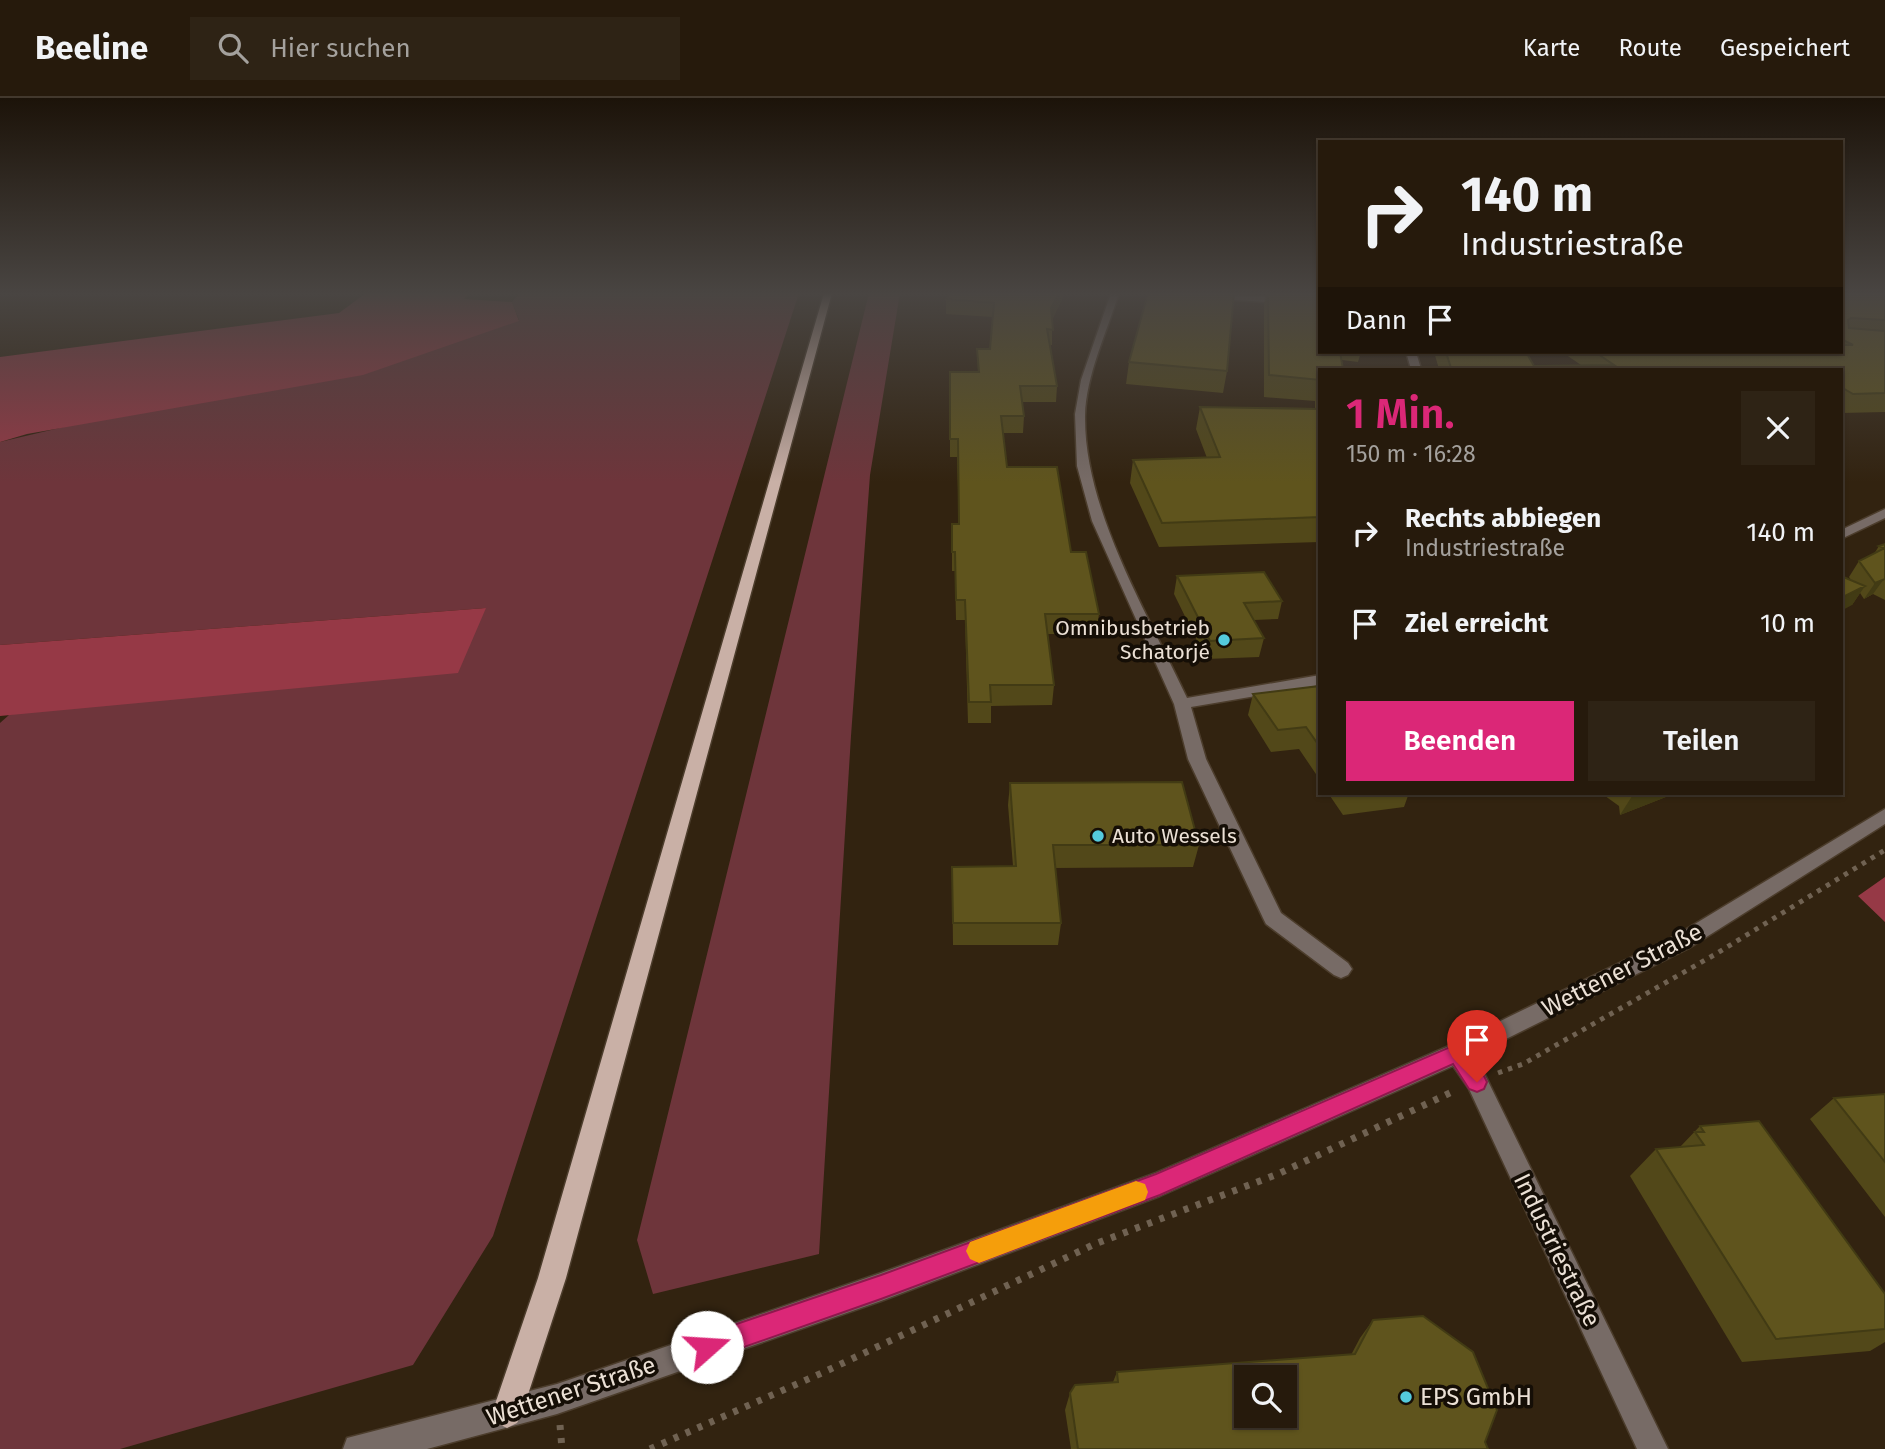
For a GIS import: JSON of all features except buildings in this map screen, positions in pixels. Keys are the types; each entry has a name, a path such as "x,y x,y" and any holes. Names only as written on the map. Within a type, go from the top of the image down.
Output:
{"main road":[{"path":"507,1413 552,1278 810,356"}],"street":[{"path":"1095,356 1083,393 1080,414 1083,466 1098,521 1182,704 1197,759 1273,918 1341,969"},
{"path":"1843,534 1885,513"},
{"path":"1182,704 1318,680"},
{"name":"Wettener Straße","path":"358,1449 507,1413 881,1287 1160,1184 1457,1053 1682,942 1885,815"},
{"name":"Industriestraße","path":"1457,1053 1477,1082 1653,1449"}],"path":[{"path":"650,1449 824,1372 1095,1244 1278,1174 1477,1082 1523,1064 1714,956 1885,850"}],"shaded area":[{"path":"366,356 779,356 493,1236 413,1365 120,1449 0,1449 0,723 9,715 486,608 0,645 0,442"},
{"path":"418,356 363,375 27,434 0,442 0,357"},
{"path":"854,356 890,356 870,475 819,1254 653,1294 637,1240"},
{"path":"486,608 458,673 0,716 0,645"},
{"path":"1885,877 1885,922 1858,896"}],"slow traffic":[{"path":"979,1251 1136,1192"}],"place":[{"name":"Omnibusbetrieb Schatorjé","path":"1224,640"},
{"name":"Auto Wessels","path":"1098,836"},
{"name":"EPS GmbH","path":"1406,1397"}],"route":[{"path":"707,1347 881,1287 1160,1184 1457,1053 1477,1082"}]}
